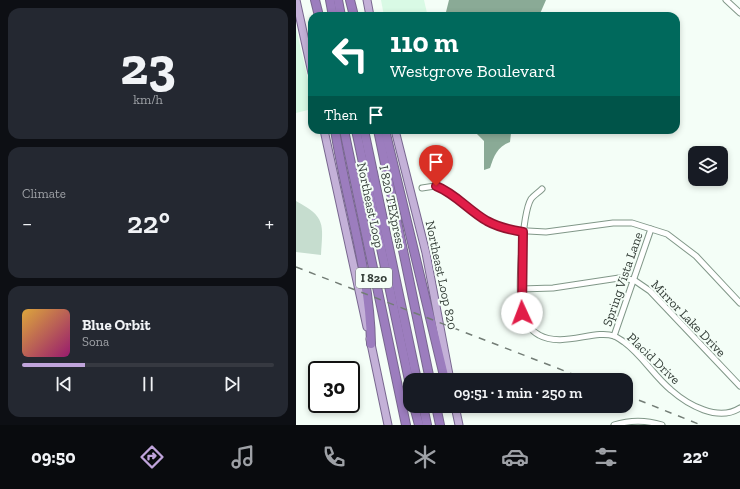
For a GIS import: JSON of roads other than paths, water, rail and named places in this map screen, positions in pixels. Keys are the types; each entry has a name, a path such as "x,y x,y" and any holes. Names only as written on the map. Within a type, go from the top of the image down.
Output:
{"highway":[{"path":"315,0 318,12"},
{"path":"330,0 332,12"},
{"path":"338,0 340,12"},
{"path":"350,0 353,12"},
{"path":"336,134 363,275 371,324 371,344"},
{"name":"Northeast Loop","path":"345,134 406,425"},
{"name":"I 820 TEXpress","path":"357,134 407,373"},
{"name":"I 820 TEXpress","path":"365,134 416,373"},
{"name":"Northeast Loop","path":"379,134 429,373"},
{"path":"386,134 443,373"},
{"path":"415,413 418,425"},
{"path":"424,413 427,425"},
{"path":"437,413 440,425"}],"main road":[{"path":"296,0 308,55"},
{"path":"367,0 369,12"},
{"path":"325,134 388,425"},
{"name":"Northeast Loop 820","path":"396,134 426,253 449,373"},
{"path":"456,413 459,425"}],"street":[{"path":"726,0 740,13"},
{"path":"422,188 436,186 446,190 487,221 510,230 523,232 546,232 613,223 632,223 667,234 690,251 740,302"},
{"name":"Placid Drive","path":"542,189 531,200 523,232 521,289 522,313 532,330 540,336 551,339 565,340 614,336 626,344 670,390 681,397 713,413 724,413 740,408"},
{"name":"Spring Vista Lane","path":"614,336 651,229"},
{"name":"Mirror Lake Drive","path":"521,289 552,288 619,278 634,280 650,291 740,386"},
{"path":"614,425 635,421 647,421 662,425"}],"railway":[{"path":"296,267 570,373"},
{"path":"633,398 701,425"}]}
